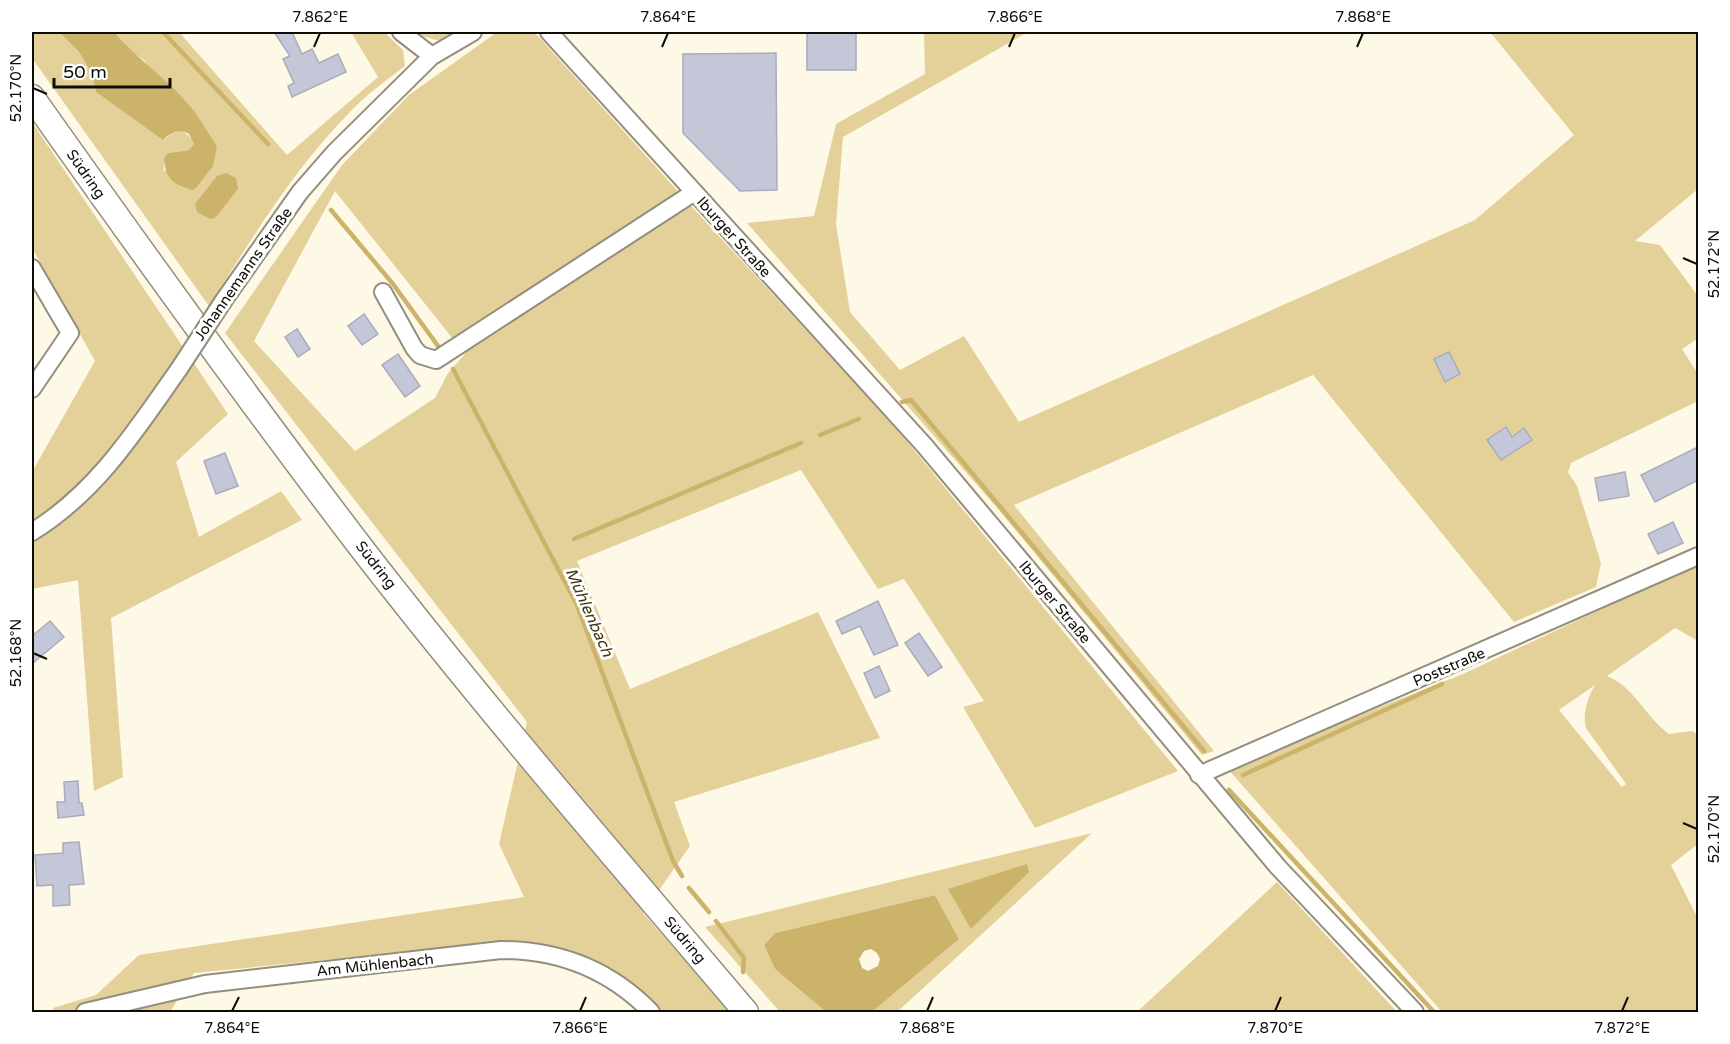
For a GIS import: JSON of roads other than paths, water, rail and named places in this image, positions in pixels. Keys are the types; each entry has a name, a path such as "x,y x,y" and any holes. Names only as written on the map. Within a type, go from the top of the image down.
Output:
{"main road":[{"name":"Südring","path":"32,97 173,296 367,555 565,799 746,1012"}],"street":[{"path":"401,32 432,56"},
{"name":"Johannemanns Straße","path":"32,532 72,504 104,472 179,369 300,192 367,118 432,56 473,32"},
{"name":"Iburger Straße","path":"549,32 924,445 1199,776 1278,867 1415,1012"},
{"name":"Iburger Straße","path":"383,292 414,348 420,355 436,360 693,193"},
{"path":"32,268 70,333 32,389"},
{"name":"Poststraße","path":"1199,776 1698,556"},
{"name":"Am Mühlenbach","path":"85,1012 205,984 501,950 557,955 619,985 651,1012"}],"waterway":[{"name":"Mühlenbach","path":"163,32 268,144"},
{"name":"Mühlenbach","path":"331,210 393,284 438,346"},
{"name":"Mühlenbach","path":"453,369 577,605 673,861 682,876"},
{"path":"902,402 911,400 1204,751"},
{"path":"820,435 859,419"},
{"path":"574,539 801,443"},
{"path":"1243,775 1442,684"},
{"path":"1229,790 1434,1012"},
{"name":"Mühlenbach","path":"689,888 709,912"},
{"name":"Mühlenbach","path":"716,921 744,958 743,972"}]}
